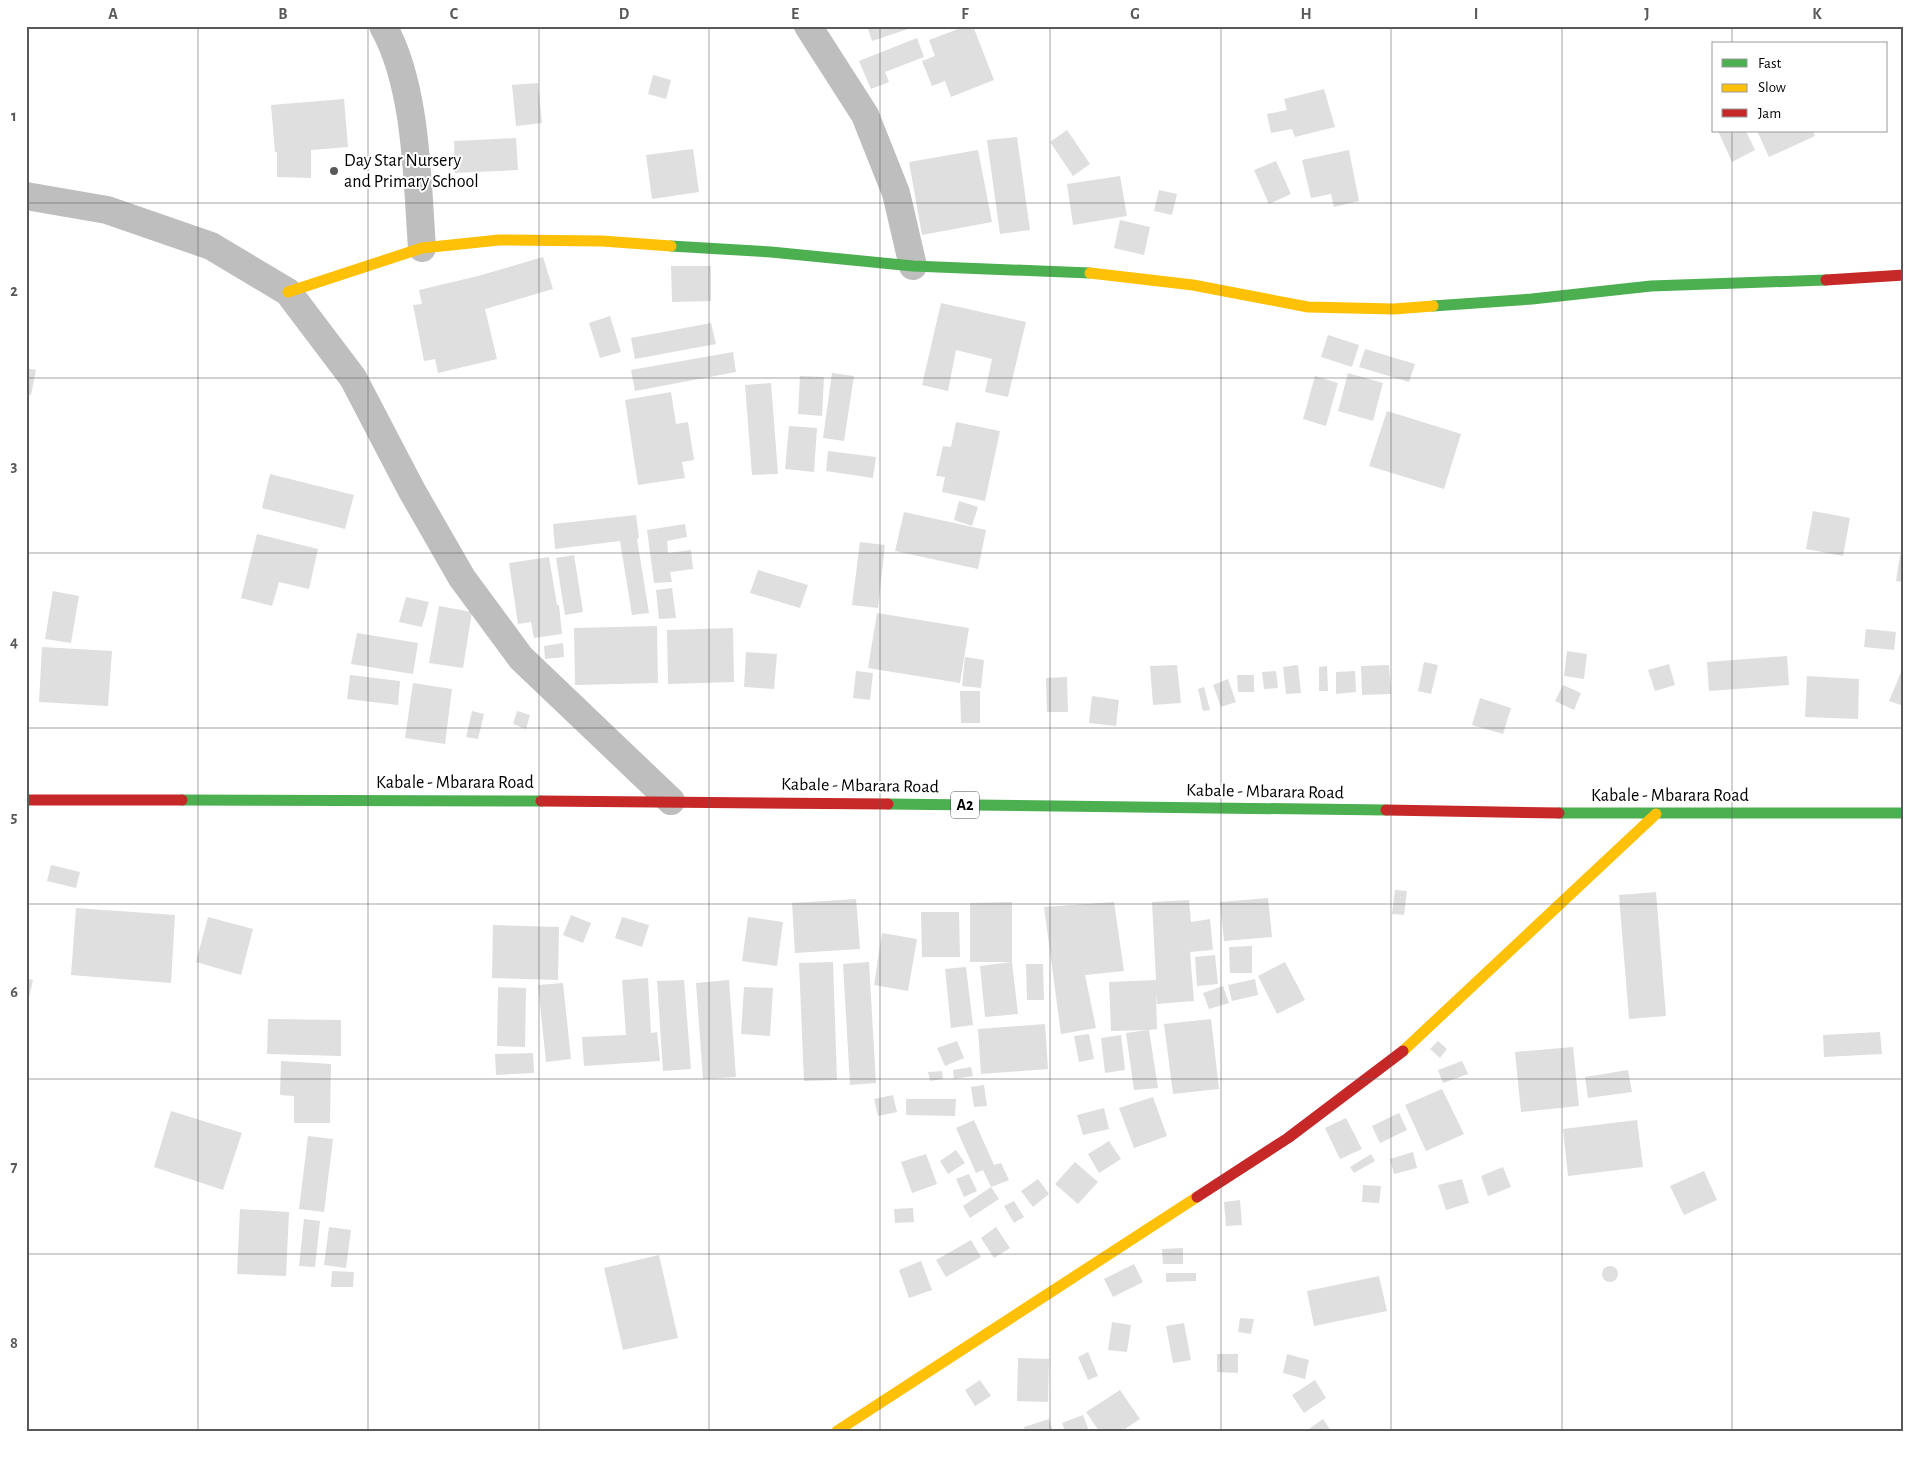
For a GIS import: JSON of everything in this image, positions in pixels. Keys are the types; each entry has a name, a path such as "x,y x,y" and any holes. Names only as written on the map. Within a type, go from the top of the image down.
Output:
{"main road":[{"path":"288,292 422,248 499,240 602,241 771,252 912,266 1088,273 1193,285 1308,307 1394,309 1532,300 1651,286 1831,280 1904,275"},
{"name":"Kabale - Mbarara Road","path":"26,800 671,801 1656,814 1904,813"},
{"path":"837,1431 1288,1138 1408,1047 1656,814"}],"street":[{"path":"383,26 390,38 408,93 422,248"},
{"path":"808,26 865,116 896,193 912,266"},
{"path":"26,196 107,210 211,246 288,292 352,378 412,491 462,578 521,658 671,801"}],"building":[{"path":"867,26 914,26 914,27 872,41"},
{"path":"966,26 973,26 994,80 951,97 945,81 932,86 922,61 935,56 929,40"},
{"path":"917,38 924,57 885,72 889,82 871,89 859,61"},
{"path":"653,75 671,80 666,99 648,94"},
{"path":"538,83 542,123 516,126 512,85"},
{"path":"1324,89 1335,127 1295,137 1292,129 1271,133 1267,114 1287,110 1284,99"},
{"path":"344,99 348,147 311,150 311,178 277,177 277,152 275,152 271,105"},
{"path":"1067,130 1090,164 1073,176 1050,142"},
{"path":"1718,132 1746,132 1755,150 1732,162"},
{"path":"1757,132 1813,132 1815,136 1769,157"},
{"path":"1017,137 1030,230 1000,234 987,140"},
{"path":"516,138 518,170 455,173 454,141"},
{"path":"693,149 699,192 652,199 646,155"},
{"path":"978,150 992,222 922,235 909,162"},
{"path":"1349,150 1359,201 1334,207 1331,194 1311,198 1302,160"},
{"path":"1276,161 1291,194 1269,204 1254,170"},
{"path":"1120,176 1127,216 1073,225 1067,184"},
{"path":"1159,190 1177,194 1172,215 1154,211"},
{"path":"1120,220 1150,227 1144,255 1114,248"},
{"path":"543,257 553,289 485,309 497,359 438,373 435,359 424,361 413,305 422,304 419,290 478,276"},
{"path":"671,266 711,266 711,301 672,302"},
{"path":"941,303 1026,322 1008,397 985,392 992,359 956,350 948,391 922,385"},
{"path":"610,316 621,352 600,358 589,323"},
{"path":"711,323 716,344 635,359 631,338"},
{"path":"1328,335 1359,345 1352,367 1321,357"},
{"path":"1365,349 1415,364 1409,382 1359,367"},
{"path":"733,352 736,372 635,391 631,370"},
{"path":"26,368 36,370 31,395 26,394"},
{"path":"832,373 854,376 844,441 823,438"},
{"path":"1348,373 1383,383 1373,421 1338,411"},
{"path":"800,376 824,377 822,416 798,414"},
{"path":"1315,376 1338,383 1326,426 1303,419"},
{"path":"771,383 778,474 752,475 745,385"},
{"path":"671,392 676,424 688,422 694,460 682,462 685,478 638,485 625,400"},
{"path":"1387,411 1461,434 1444,489 1369,466"},
{"path":"956,422 1000,431 985,501 942,492 945,477 936,476 943,446 951,447"},
{"path":"789,426 817,428 814,472 785,469"},
{"path":"828,451 876,457 873,478 826,471"},
{"path":"270,474 354,495 345,529 262,508"},
{"path":"959,501 978,507 972,526 954,520"},
{"path":"1813,511 1850,518 1843,556 1806,549"},
{"path":"904,512 986,530 978,569 895,551"},
{"path":"636,515 639,538 637,539 649,613 632,615 620,541 555,549 553,524"},
{"path":"685,524 687,537 667,541 668,553 691,550 693,569 670,572 672,582 654,583 647,530"},
{"path":"257,534 318,549 309,589 279,582 272,606 241,598"},
{"path":"860,542 885,545 878,608 852,605"},
{"path":"574,555 583,612 565,615 556,558"},
{"path":"1900,555 1904,556 1904,582 1896,581"},
{"path":"549,557 557,605 559,605 562,634 534,638 531,622 518,624 509,563"},
{"path":"758,570 808,585 800,608 750,593"},
{"path":"672,588 676,618 659,619 656,590"},
{"path":"53,591 79,596 71,643 45,639"},
{"path":"406,597 429,602 422,627 399,622"},
{"path":"439,606 472,612 463,668 429,663"},
{"path":"877,613 969,628 960,683 868,668"},
{"path":"657,626 658,683 575,685 574,628"},
{"path":"733,628 734,682 668,684 667,630"},
{"path":"1866,629 1896,632 1894,650 1864,647"},
{"path":"357,633 418,643 413,674 351,664"},
{"path":"563,643 564,657 545,659 544,646"},
{"path":"42,647 112,651 108,706 39,702"},
{"path":"1567,651 1587,654 1584,679 1564,676"},
{"path":"746,652 777,654 774,689 744,687"},
{"path":"1787,656 1789,685 1709,691 1707,662"},
{"path":"965,657 984,660 981,688 962,686"},
{"path":"1424,662 1438,665 1431,694 1418,691"},
{"path":"1669,664 1675,685 1655,691 1648,670"},
{"path":"1177,665 1181,703 1153,705 1150,666"},
{"path":"1298,665 1301,693 1286,694 1283,667"},
{"path":"1389,665 1391,694 1362,695 1361,666"},
{"path":"1904,665 1904,706 1889,701"},
{"path":"1327,666 1328,691 1319,691 1319,667"},
{"path":"856,671 873,673 870,700 853,698"},
{"path":"1276,671 1278,688 1264,689 1262,672"},
{"path":"1355,671 1356,692 1336,694 1336,672"},
{"path":"350,675 400,681 398,705 347,699"},
{"path":"1237,675 1254,675 1254,692 1238,692"},
{"path":"1807,676 1859,679 1858,719 1805,717"},
{"path":"1067,677 1068,712 1047,712 1046,678"},
{"path":"1228,679 1236,702 1221,707 1213,685"},
{"path":"413,683 452,689 445,744 405,738"},
{"path":"1563,685 1581,693 1574,710 1555,701"},
{"path":"1204,687 1210,710 1203,711 1198,689"},
{"path":"960,691 980,691 980,723 961,723"},
{"path":"1092,696 1119,700 1116,726 1089,723"},
{"path":"1480,698 1511,708 1503,734 1472,725"},
{"path":"472,711 484,714 478,739 466,737"},
{"path":"517,711 530,715 526,729 513,724"},
{"path":"51,865 80,872 76,888 47,881"},
{"path":"1395,890 1407,891 1404,915 1392,914"},
{"path":"1656,892 1666,1016 1629,1019 1619,895"},
{"path":"1268,898 1272,937 1224,941 1220,902"},
{"path":"856,899 860,949 795,953 792,903"},
{"path":"1189,900 1191,922 1210,919 1213,950 1190,952 1194,1001 1157,1004 1156,992 1157,1029 1149,1030 1158,1088 1134,1090 1126,1033 1147,1030 1111,1031 1109,982 1156,980 1152,902"},
{"path":"1012,902 1012,962 970,962 970,903"},
{"path":"1114,902 1124,971 1085,975 1096,1028 1061,1034 1044,907"},
{"path":"76,908 175,915 171,983 71,975"},
{"path":"921,912 959,912 960,957 922,957"},
{"path":"571,915 591,923 583,943 563,935"},
{"path":"208,917 253,929 241,975 196,962"},
{"path":"622,917 649,925 642,947 615,938"},
{"path":"748,917 783,922 777,966 742,961"},
{"path":"493,925 559,927 558,980 492,978"},
{"path":"882,933 917,939 908,991 874,985"},
{"path":"1252,946 1252,973 1230,973 1229,947"},
{"path":"1215,955 1218,984 1197,986 1195,957"},
{"path":"833,962 837,1080 804,1081 799,963"},
{"path":"869,962 876,1083 850,1085 843,964"},
{"path":"1012,962 1018,1014 985,1017 980,966"},
{"path":"1285,962 1305,1000 1277,1014 1258,976"},
{"path":"1026,964 1043,964 1044,1000 1027,1000"},
{"path":"966,967 973,1025 951,1028 945,969"},
{"path":"26,978 33,980 27,1006 26,1006"},
{"path":"648,978 651,1033 657,1032 660,1061 584,1066 582,1037 626,1035 622,980"},
{"path":"1255,979 1258,995 1232,1001 1228,985"},
{"path":"684,980 691,1069 663,1071 657,981"},
{"path":"729,980 736,1077 703,1079 696,983"},
{"path":"563,983 571,1059 546,1062 538,985"},
{"path":"1223,986 1229,1003 1209,1009 1203,993"},
{"path":"498,987 526,988 525,1047 497,1046"},
{"path":"744,987 773,988 770,1036 741,1034"},
{"path":"268,1019 341,1020 341,1056 267,1054"},
{"path":"1211,1019 1219,1089 1173,1094 1164,1024"},
{"path":"1045,1024 1048,1069 981,1074 978,1029"},
{"path":"1880,1032 1882,1054 1824,1057 1823,1035"},
{"path":"1089,1034 1094,1059 1079,1062 1074,1036"},
{"path":"1121,1035 1125,1070 1105,1073 1101,1038"},
{"path":"957,1041 964,1058 945,1066 937,1048"},
{"path":"1438,1041 1447,1049 1440,1058 1430,1049"},
{"path":"1573,1047 1579,1106 1521,1112 1515,1052"},
{"path":"533,1053 534,1073 496,1075 495,1054"},
{"path":"281,1061 331,1064 330,1123 294,1123 294,1096 280,1095"},
{"path":"1462,1061 1468,1074 1443,1083 1438,1070"},
{"path":"971,1067 973,1076 954,1079 953,1070"},
{"path":"1628,1070 1632,1092 1588,1098 1585,1077"},
{"path":"942,1071 943,1079 930,1081 928,1072"},
{"path":"984,1085 987,1106 974,1107 971,1087"},
{"path":"1442,1089 1464,1134 1426,1151 1405,1105"},
{"path":"893,1095 897,1112 878,1116 874,1099"},
{"path":"1153,1097 1167,1136 1134,1148 1119,1108"},
{"path":"906,1099 956,1099 955,1116 906,1115"},
{"path":"1104,1108 1109,1129 1083,1135 1077,1115"},
{"path":"171,1111 242,1133 223,1190 154,1167"},
{"path":"1399,1113 1407,1130 1380,1143 1372,1126"},
{"path":"1346,1118 1362,1149 1340,1159 1325,1128"},
{"path":"974,1120 994,1165 1001,1163 1009,1180 991,1187 983,1170 976,1173 956,1128"},
{"path":"1637,1120 1643,1167 1568,1176 1563,1129"},
{"path":"308,1136 333,1139 324,1212 299,1209"},
{"path":"1109,1141 1121,1159 1099,1173 1088,1154"},
{"path":"956,1150 965,1163 948,1174 940,1161"},
{"path":"1413,1152 1417,1168 1394,1174 1390,1159"},
{"path":"926,1154 937,1184 912,1193 901,1162"},
{"path":"1371,1154 1375,1161 1354,1173 1350,1167"},
{"path":"1075,1162 1098,1182 1078,1204 1055,1184"},
{"path":"1503,1167 1511,1187 1488,1196 1481,1176"},
{"path":"1704,1171 1717,1200 1684,1215 1670,1186"},
{"path":"969,1174 977,1191 964,1197 956,1179"},
{"path":"1038,1179 1049,1194 1033,1207 1021,1191"},
{"path":"1462,1179 1469,1203 1446,1210 1438,1185"},
{"path":"1363,1185 1381,1186 1379,1203 1362,1202"},
{"path":"991,1187 999,1199 970,1218 963,1206"},
{"path":"1240,1200 1242,1225 1226,1226 1224,1202"},
{"path":"1014,1201 1024,1217 1014,1223 1004,1206"},
{"path":"913,1208 914,1222 895,1223 894,1209"},
{"path":"240,1209 289,1212 286,1276 237,1274"},
{"path":"304,1219 320,1221 315,1267 299,1266"},
{"path":"329,1227 351,1230 346,1268 324,1265"},
{"path":"996,1227 1010,1248 994,1258 981,1238"},
{"path":"971,1240 981,1257 946,1277 936,1260"},
{"path":"1183,1248 1183,1264 1163,1264 1162,1249"},
{"path":"659,1255 678,1338 623,1350 604,1268"},
{"path":"921,1261 932,1290 909,1298 899,1270"},
{"path":"1134,1264 1143,1282 1113,1297 1104,1279"},
{"path":"1610,1266 1616,1268 1618,1274 1616,1280 1610,1282 1604,1280 1602,1274 1604,1268"},
{"path":"332,1271 354,1272 353,1287 331,1287"},
{"path":"1166,1273 1196,1273 1196,1281 1166,1282"},
{"path":"1379,1276 1387,1311 1314,1326 1307,1291"},
{"path":"1240,1318 1254,1319 1251,1334 1238,1332"},
{"path":"1112,1322 1131,1325 1127,1352 1108,1350"},
{"path":"1184,1323 1191,1360 1173,1363 1166,1326"},
{"path":"1088,1352 1098,1376 1088,1380 1078,1357"},
{"path":"1217,1354 1238,1354 1238,1373 1217,1372"},
{"path":"1287,1354 1309,1360 1305,1379 1283,1373"},
{"path":"1018,1358 1049,1359 1048,1402 1017,1401"},
{"path":"980,1380 991,1396 975,1406 965,1390"},
{"path":"1315,1380 1326,1398 1304,1413 1292,1395"},
{"path":"1120,1390 1140,1419 1122,1431 1099,1431 1086,1412"},
{"path":"1083,1415 1089,1431 1065,1431 1062,1423"},
{"path":"1049,1419 1053,1431 1025,1431 1024,1427"},
{"path":"1323,1419 1331,1431 1306,1431"}],"traffic: fast":[{"path":"671,246 771,252 913,266 1090,273"},
{"path":"1433,306 1532,299 1651,286 1826,280"},
{"path":"182,800 541,801"},
{"path":"888,804 1386,810"},
{"path":"1559,813 1904,813"}],"traffic: slow":[{"path":"288,292 422,248 499,240 602,241 671,246"},
{"path":"1090,273 1193,285 1308,307 1394,309 1433,306"},
{"path":"1403,1051 1656,814"},
{"path":"837,1431 1197,1197"}],"traffic: jam":[{"path":"1826,280 1904,275"},
{"path":"26,800 182,800"},
{"path":"541,801 888,804"},
{"path":"1386,810 1559,813"},
{"path":"1197,1197 1288,1138 1403,1051"}],"place":[{"name":"Day Star Nursery and Primary School","path":"334,171"}]}
